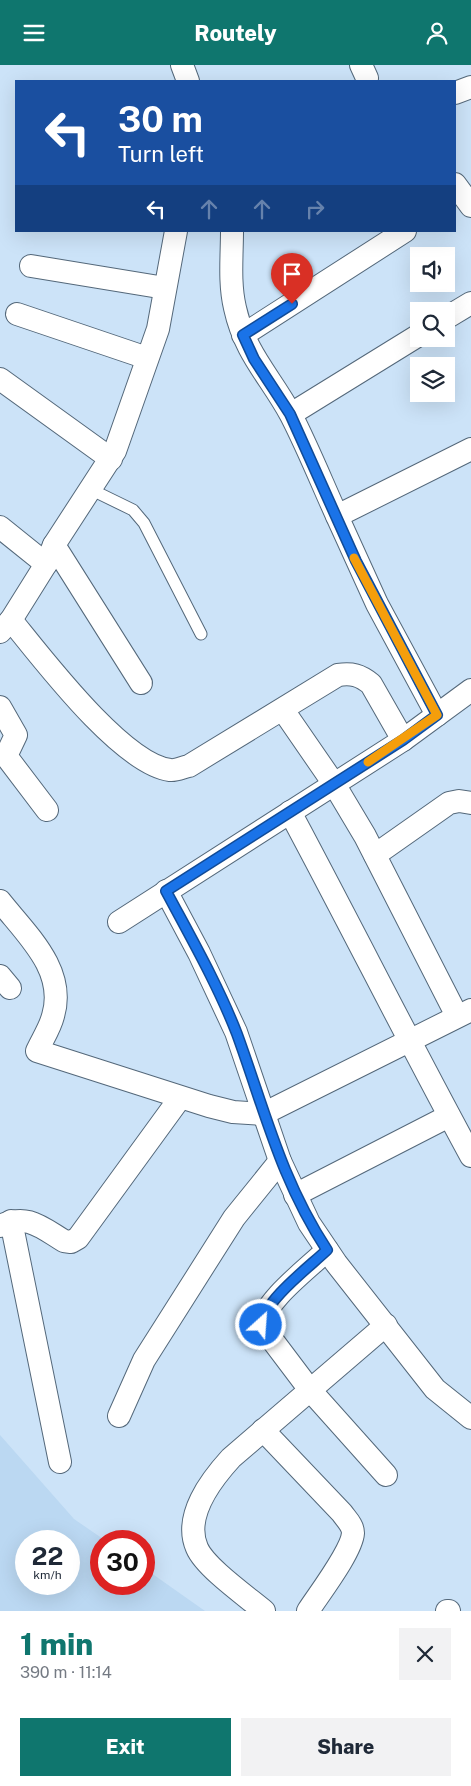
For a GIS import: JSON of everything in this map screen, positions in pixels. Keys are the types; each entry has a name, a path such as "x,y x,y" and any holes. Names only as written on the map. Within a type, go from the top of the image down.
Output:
{"street":[{"path":"182,65 188,80"},
{"path":"456,93 471,87"},
{"path":"176,232 158,329 111,459 5,626 83,707 121,742 153,765 172,770 189,766 338,675 350,673 363,678 371,685 403,740"},
{"path":"232,232 232,288 235,308 243,335 254,359 290,414 377,604 437,715"},
{"path":"243,335 403,232"},
{"path":"31,266 165,288"},
{"path":"455,313 471,303"},
{"path":"16,314 147,358"},
{"path":"290,414 410,341"},
{"path":"0,379 111,459"},
{"path":"337,516 471,449"},
{"path":"0,527 50,555 141,683"},
{"path":"119,922 403,740 471,690"},
{"path":"0,707 16,735 6,756 47,810"},
{"path":"0,901 41,952 52,971 57,993 53,1016 37,1051 180,1098 233,1112 263,1114 464,1013 334,784 283,710"},
{"path":"375,855 449,803 459,801 471,803"},
{"path":"290,812 356,935 408,1041 471,1156"},
{"path":"166,891 199,953 236,1032 280,1161 309,1223 327,1250 435,1389 471,1418"},
{"path":"60,1462 6,1223 24,1220 64,1241 72,1242 78,1238 180,1098"},
{"path":"296,1195 449,1116"},
{"path":"119,1416 149,1352 234,1219 280,1161"},
{"path":"327,1250 276,1299 263,1315 261,1325 310,1390 386,1475"},
{"path":"264,1611 206,1561 196,1547 194,1530 198,1503 210,1480 231,1459 386,1325"},
{"path":"263,1430 342,1513 353,1532 351,1545 308,1611"}],"lane":[{"path":"92,490 133,510 144,523 201,634"}],"shaded area":[{"path":"0,1435 74,1519 90,1530 90,1595 155,1595 155,1576 205,1611 0,1611"}],"slow traffic":[{"path":"354,558 437,715 403,740 368,762"}],"route":[{"path":"261,1325 263,1315 276,1299 327,1250 309,1223 280,1161 236,1032 199,953 166,891 403,740 437,715 377,604 290,414 254,359 243,335 292,304"}]}
